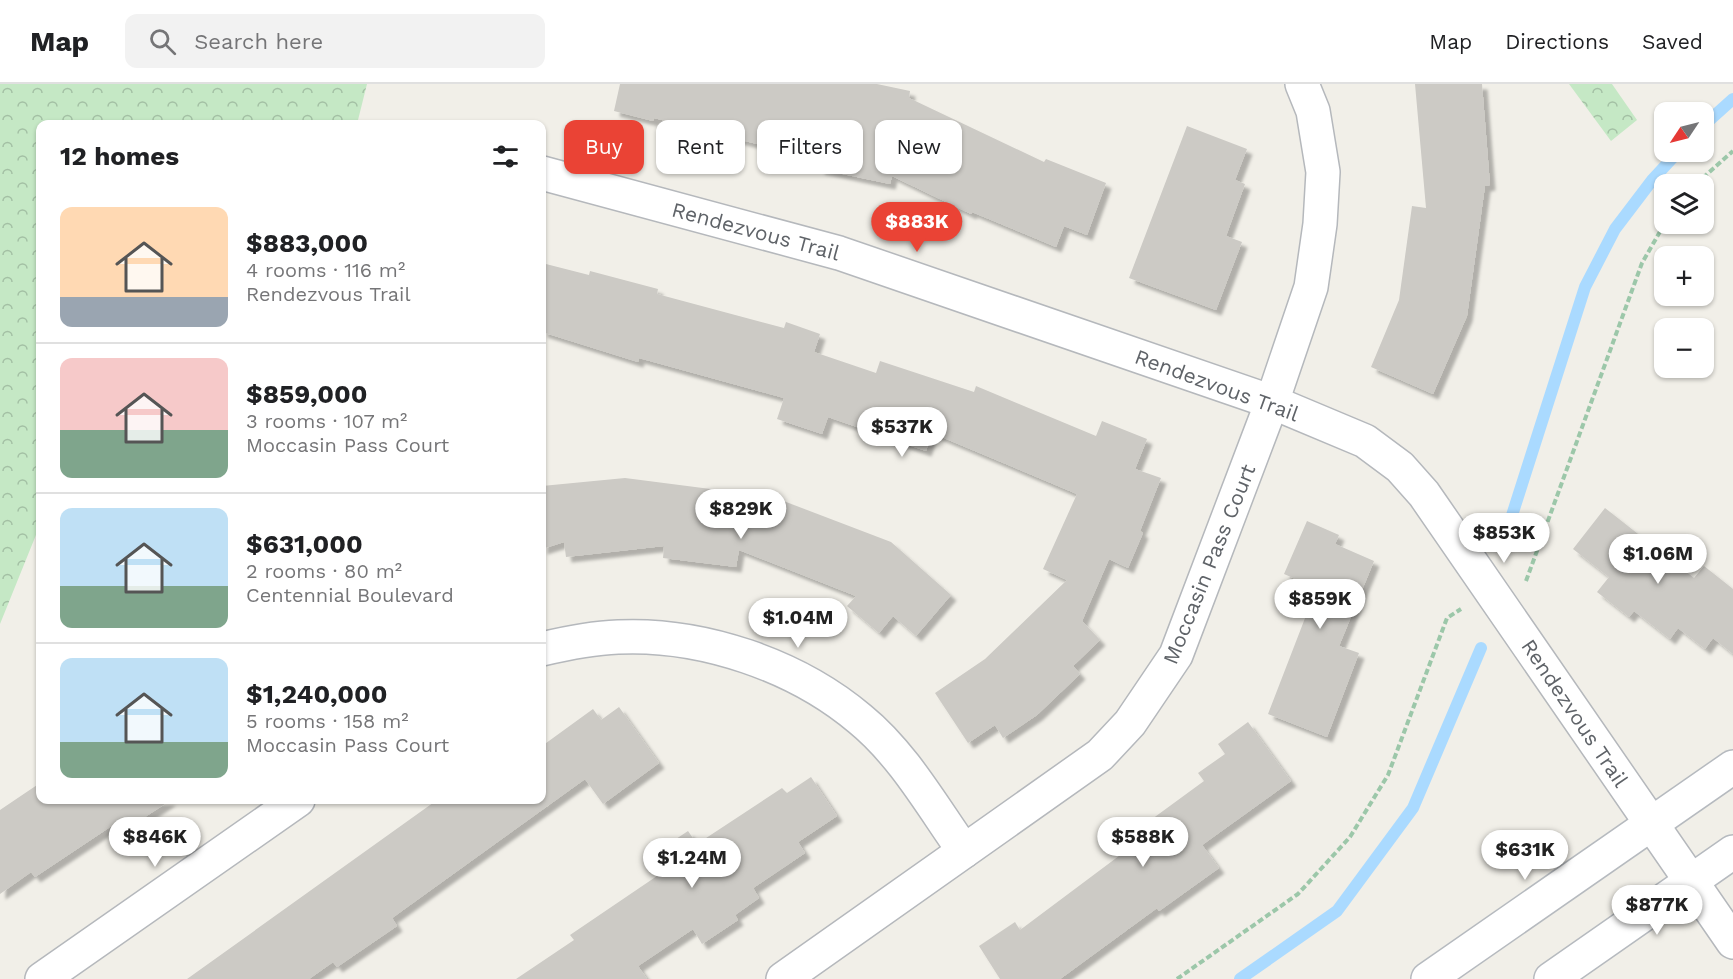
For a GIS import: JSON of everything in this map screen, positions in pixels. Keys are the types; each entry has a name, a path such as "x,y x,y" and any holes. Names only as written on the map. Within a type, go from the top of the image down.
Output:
{"street":[{"name":"Moccasin Pass Court","path":"783,979 1100,755 1130,723 1176,655 1272,402 1311,287 1320,224 1323,172 1313,111 1302,84"},
{"name":"Rendezvous Trail","path":"546,174 839,253 1272,402 1365,441 1406,474 1424,494 1733,942"},
{"path":"546,648 619,637 673,640 728,651 774,665 822,691 861,719 900,760 964,851"},
{"path":"1428,979 1733,768"},
{"path":"42,979 292,804"},
{"path":"1551,979 1733,852"}],"path":[{"path":"1707,174 1733,151"},
{"path":"1522,591 1642,263 1659,234"},
{"path":"1177,979 1298,894 1350,837 1388,775 1448,618 1466,607"}],"green space":[{"path":"0,84 367,84 358,120 36,120 36,535 0,624"},
{"path":"1569,84 1612,84 1637,120 1611,141"}],"building":[{"path":"620,84 877,84 910,91 909,98 955,120 875,120 875,174 962,174 962,123 1044,162 1046,159 1106,183 1087,235 1064,226 1056,247 972,212 971,214 892,176 890,184 843,174 863,174 863,120 757,120 757,144 745,141 745,120 662,120 654,118 653,121 614,111"},
{"path":"1415,84 1482,84 1490,185 1485,186 1467,316 1433,394 1371,367 1399,300 1412,206 1426,208"},
{"path":"1187,126 1247,149 1235,180 1245,184 1226,236 1242,242 1216,310 1129,278"},
{"path":"546,264 589,275 590,271 658,289 657,294 784,328 786,322 820,334 814,352 876,373 880,361 974,392 976,386 1096,436 1102,421 1147,439 1135,469 1161,478 1140,531 1143,533 1128,568 1109,559 1082,621 1100,640 1073,666 1080,674 1037,715 1003,738 995,725 968,743 935,693 985,659 1067,580 1043,569 1077,494 932,433 926,451 828,417 822,434 777,419 784,398 639,358 638,362 546,333"},
{"path":"625,478 773,497 891,542 951,595 916,636 893,616 879,633 847,606 856,596 739,550 736,567 663,558 664,546 566,557 564,542 546,548 546,486"},
{"path":"1605,508 1694,578 1704,566 1733,589 1733,654 1713,638 1705,649 1678,628 1670,639 1634,611 1629,617 1597,592 1609,577 1573,549"},
{"path":"1307,521 1339,535 1335,544 1374,561 1339,646 1359,653 1327,737 1268,714 1307,613 1288,605 1298,580 1284,574"},
{"path":"619,707 659,763 603,804 585,779 392,918 397,926 337,967 333,962 309,979 187,979 431,804 546,804 546,743 593,709 601,720"},
{"path":"1248,722 1291,781 1202,845 1219,868 1159,911 1157,908 1060,979 1000,979 979,946 1015,922 1020,930 1143,838 1137,830 1204,781 1198,773 1225,754 1218,744"},
{"path":"811,777 837,816 798,842 805,853 753,888 759,898 735,915 738,920 702,944 693,929 638,966 647,979 516,979 574,940 570,935 657,876 646,859 688,831 697,844 782,788 787,793"},
{"path":"36,786 36,804 165,804 119,834 113,825 35,877 31,872 0,894 0,810"}],"waterway":[{"path":"1714,116 1733,99"},
{"path":"1507,531 1585,287 1615,229 1669,162"},
{"path":"1240,979 1337,911 1413,808 1481,648"}]}
